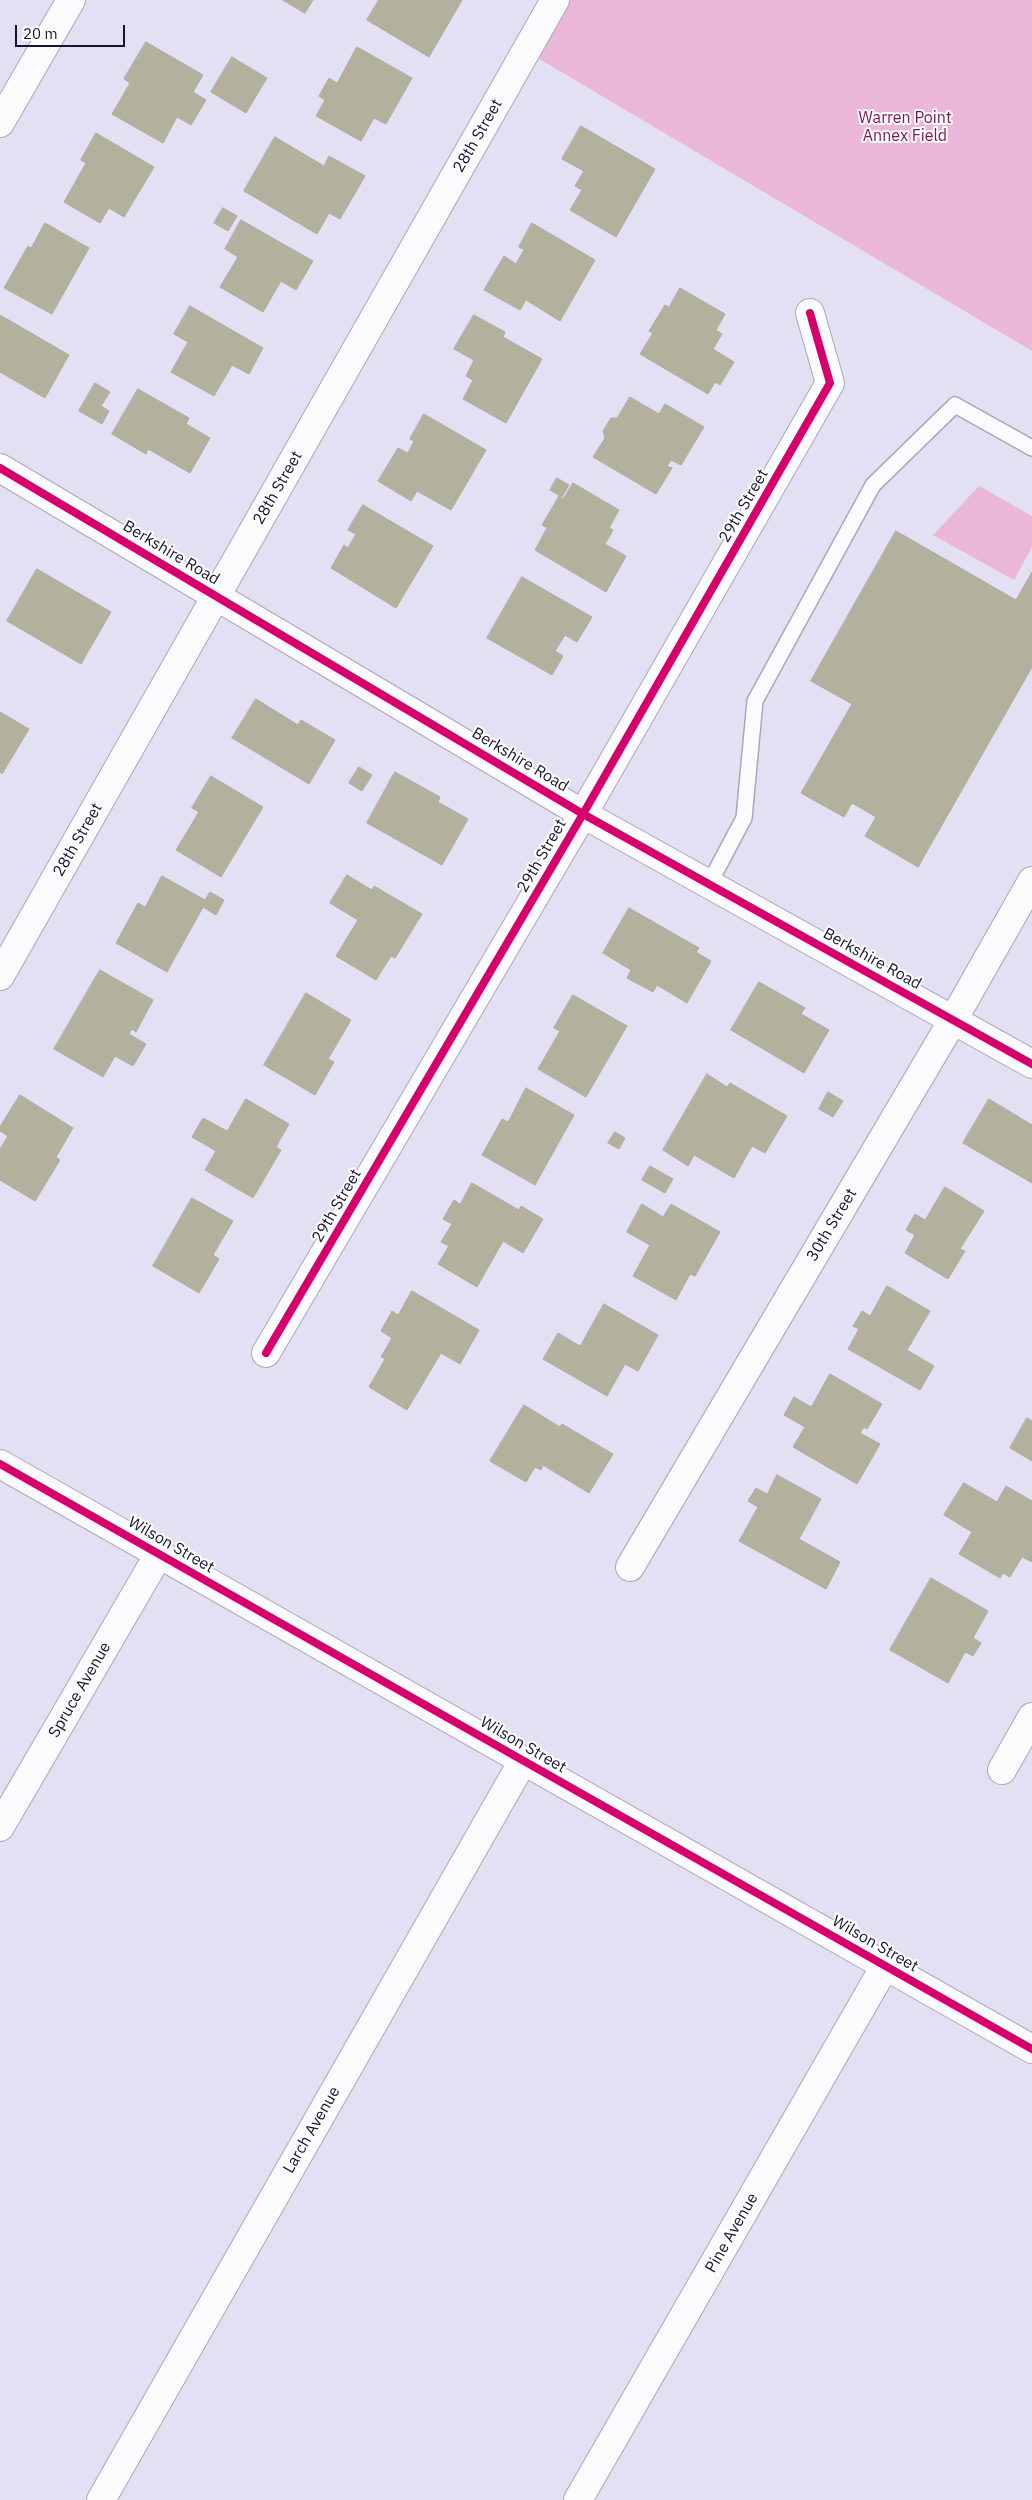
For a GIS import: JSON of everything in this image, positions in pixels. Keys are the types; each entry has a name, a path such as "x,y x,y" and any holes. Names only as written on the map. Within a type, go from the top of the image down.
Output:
{"street":[{"path":"0,123 71,0"},
{"name":"28th Street","path":"0,976 555,0"},
{"name":"29th Street","path":"266,1353 583,814 830,383 810,312"},
{"name":"Berkshire Road","path":"0,468 583,814 1032,1064"},
{"name":"30th Street","path":"630,1567 953,1020 1032,881"},
{"name":"Wilson Street","path":"0,1464 1032,2049"},
{"name":"Spruce Avenue","path":"0,1826 159,1554"},
{"path":"1002,1770 1032,1717"},
{"name":"Larch Avenue","path":"100,2500 523,1761"},
{"name":"Pine Avenue","path":"578,2500 885,1966"}],"lane":[{"path":"708,884 744,818 755,701 873,485 955,405 1032,448"}],"green space":[{"name":"Warren Point Annex Field","path":"555,0 1032,0 1032,351 526,51"},
{"path":"979,486 1032,516 1032,547 1014,580 933,535"}],"building":[{"path":"283,0 313,0 305,13"},
{"path":"379,0 462,0 429,57 367,20"},
{"path":"146,42 203,75 193,92 206,100 191,125 177,117 163,143 112,114 130,83 124,79"},
{"path":"357,47 412,78 386,124 374,118 361,141 316,116 325,100 319,96 329,78 337,83"},
{"path":"232,57 267,78 246,113 211,92"},
{"path":"581,126 655,169 616,237 570,210 582,190 575,186 584,171 562,159"},
{"path":"96,133 154,167 124,217 109,208 100,223 64,202 86,163 81,160"},
{"path":"275,137 324,166 329,156 365,176 340,219 329,213 317,234 244,191"},
{"path":"223,208 237,216 228,231 214,223"},
{"path":"241,220 313,261 296,290 281,281 263,312 220,287 238,257 225,249"},
{"path":"45,223 89,248 52,314 4,288 28,246 31,248"},
{"path":"532,223 595,260 560,321 526,300 520,310 484,290 504,256 516,264 524,250 519,247"},
{"path":"680,288 725,314 716,330 722,334 713,349 734,362 720,385 715,382 708,394 640,354 653,333 649,331 665,305 669,307"},
{"path":"190,306 263,348 249,374 232,365 214,396 171,372 188,342 174,334"},
{"path":"0,315 69,355 45,398 0,372"},
{"path":"474,315 505,332 503,337 542,359 506,423 463,399 473,380 466,376 474,360 454,349"},
{"path":"95,383 110,392 101,406 109,411 102,424 79,411"},
{"path":"138,389 189,418 186,424 210,438 190,473 148,449 146,454 112,434"},
{"path":"630,397 659,414 665,404 704,427 681,465 671,460 667,466 672,468 656,494 593,457 605,438 603,431 611,418 617,418"},
{"path":"424,414 486,450 451,510 417,491 411,501 378,481 398,448 408,453 414,441 410,439"},
{"path":"557,478 569,485 562,497 550,490"},
{"path":"573,483 619,510 609,528 613,530 605,544 626,556 606,592 535,550 547,528 542,525 559,496 563,499"},
{"path":"363,505 433,546 396,608 331,568 344,545 348,548 356,534 348,530"},
{"path":"896,531 1016,600 1032,572 1032,667 918,867 865,836 876,817 852,803 844,817 801,793 852,704 811,681"},
{"path":"37,569 111,612 81,664 7,621"},
{"path":"522,577 592,617 577,642 565,635 555,651 563,656 552,675 487,638"},
{"path":"256,699 298,725 301,720 335,740 309,784 232,738"},
{"path":"0,712 29,729 2,774 0,772"},
{"path":"359,767 372,775 362,791 349,783"},
{"path":"395,772 440,797 438,802 468,819 442,865 367,823"},
{"path":"211,776 263,807 221,877 176,850 199,812 192,808"},
{"path":"347,875 372,890 374,886 422,914 395,958 391,956 376,980 336,956 358,920 330,903"},
{"path":"162,876 205,900 210,892 224,900 216,915 203,907 167,972 116,943 138,903 145,907"},
{"path":"629,908 699,948 696,952 711,961 687,1003 657,985 653,992 627,978 631,970 603,953"},
{"path":"100,970 153,1000 136,1032 132,1029 129,1034 146,1044 133,1066 115,1056 103,1077 54,1049"},
{"path":"759,982 805,1008 801,1014 829,1030 804,1073 731,1030"},
{"path":"306,993 351,1020 328,1059 334,1062 315,1095 264,1065"},
{"path":"573,995 627,1026 586,1097 538,1069 560,1031 554,1028"},
{"path":"707,1074 727,1087 730,1083 787,1116 765,1153 752,1146 734,1178 694,1155 688,1166 663,1150"},
{"path":"526,1088 574,1115 535,1185 482,1155 502,1119 508,1122"},
{"path":"828,1092 843,1101 833,1117 819,1109"},
{"path":"20,1095 73,1128 56,1157 60,1160 35,1201 0,1180 0,1149 8,1136 0,1131 0,1127"},
{"path":"246,1099 289,1124 276,1147 281,1150 253,1198 205,1170 216,1151 192,1137 203,1118 227,1131"},
{"path":"989,1099 1032,1125 1032,1183 963,1143"},
{"path":"615,1132 625,1138 619,1149 608,1143"},
{"path":"650,1166 673,1179 665,1193 642,1180"},
{"path":"472,1183 519,1210 521,1206 543,1219 523,1253 503,1241 477,1287 438,1264 449,1246 441,1242 452,1224 443,1219 454,1200 460,1204"},
{"path":"945,1187 984,1211 960,1249 965,1251 948,1279 905,1253 915,1235 906,1230 915,1214 925,1220"},
{"path":"192,1198 233,1221 213,1255 219,1259 199,1293 153,1266"},
{"path":"642,1204 663,1217 671,1204 720,1232 695,1276 690,1274 676,1300 633,1276 650,1245 627,1232"},
{"path":"887,1286 930,1311 907,1350 934,1366 920,1390 848,1349 859,1329 853,1326 862,1311 870,1316"},
{"path":"412,1291 479,1330 460,1364 441,1353 407,1410 369,1387 385,1359 381,1357 392,1338 381,1331 392,1311 398,1315"},
{"path":"604,1304 658,1335 638,1371 625,1364 607,1396 543,1359 558,1333 580,1346"},
{"path":"830,1374 882,1404 867,1429 864,1427 860,1433 880,1444 857,1484 793,1447 805,1427 784,1415 794,1397 811,1407"},
{"path":"524,1405 560,1427 562,1424 613,1454 589,1493 543,1465 541,1470 535,1467 526,1482 490,1461"},
{"path":"1027,1418 1032,1421 1032,1461 1010,1448"},
{"path":"777,1475 821,1499 799,1539 840,1562 826,1589 739,1541 758,1507 748,1501 756,1488 767,1494"},
{"path":"964,1483 997,1502 1006,1486 1032,1501 1032,1562 1022,1557 1010,1577 1003,1573 1000,1578 959,1554 972,1532 944,1515"},
{"path":"931,1578 988,1611 973,1638 981,1643 973,1656 965,1652 948,1683 890,1650"}],"cycle path":[{"path":"266,1353 583,814 830,383 810,313"},
{"path":"0,468 583,814 1032,1064"},
{"path":"0,1464 1032,2049"}]}
